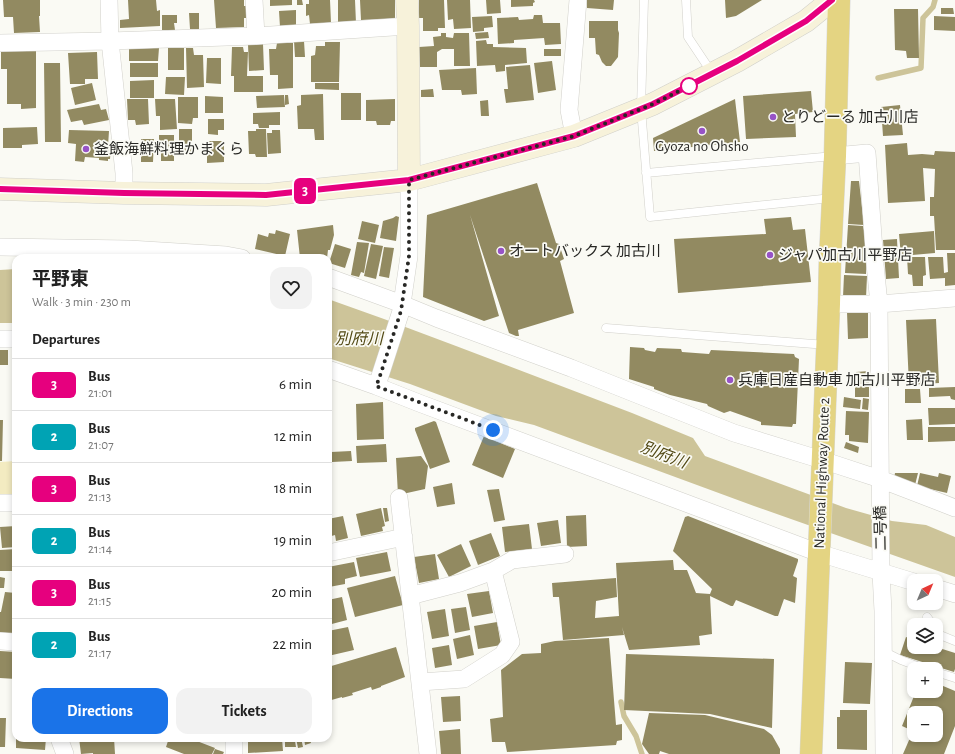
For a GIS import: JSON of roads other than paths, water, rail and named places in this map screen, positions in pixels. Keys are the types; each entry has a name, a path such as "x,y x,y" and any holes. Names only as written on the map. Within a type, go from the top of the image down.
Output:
{"highway":[{"name":"National Highway Route 2","path":"811,754 830,260 836,156 839,0"}],"street":[{"path":"109,0 110,41 123,166 124,193"},
{"path":"254,0 256,36"},
{"path":"378,382 401,308 409,256 407,0"},
{"path":"574,136 569,110 578,0"},
{"path":"0,188 124,193 266,195 409,180 574,136 653,104 737,61 806,21 832,0"},
{"path":"0,43 256,36 408,26"},
{"name":"二号橋","path":"836,156 867,153 874,264 879,304 884,754"},
{"path":"0,247 129,249 158,254"},
{"path":"332,279 401,308 436,318 571,368 734,433 822,466 880,486 955,508"},
{"path":"829,304 879,304 955,298"},
{"path":"0,340 12,339"},
{"path":"332,371 378,382 434,408 881,568 907,579"},
{"path":"399,498 428,754"},
{"path":"0,503 12,503"},
{"path":"332,552 404,537"},
{"path":"410,596 460,584 493,571 512,560 565,554"},
{"path":"420,682 464,679 502,655 511,642 493,571"},
{"path":"943,590 955,594"},
{"path":"0,641 12,642"},
{"path":"60,742 65,754"},
{"path":"234,742 234,754"}],"lane":[{"path":"644,0 641,109 650,217 833,198"},
{"path":"686,0 688,37 712,74"},
{"path":"646,173 836,156"},
{"path":"606,328 827,345"},
{"path":"943,636 955,641"},
{"path":"883,652 907,662"},
{"path":"943,674 955,678"}],"water":[{"path":"12,269 12,323 0,323 0,270"},
{"name":"別府川","path":"332,300 632,413 693,438 705,456 846,508 892,521 926,525 955,537 955,577 754,506 534,425 496,416 410,384 332,359"}],"waterway":[{"path":"878,78 921,68 923,18 933,7 935,0"},
{"path":"621,702 624,716 636,736 642,754"}],"place":[{"name":"とりどーる 加古川店","path":"773,117"},
{"name":"Gyoza no Ohsho","path":"702,131"},
{"name":"釜飯海鮮料理かまくら","path":"86,149"},
{"name":"オートバックス 加古川","path":"501,251"},
{"name":"ジャパ加古川平野店","path":"770,255"},
{"name":"兵庫日産自動車 加古川平野店","path":"730,380"}]}
